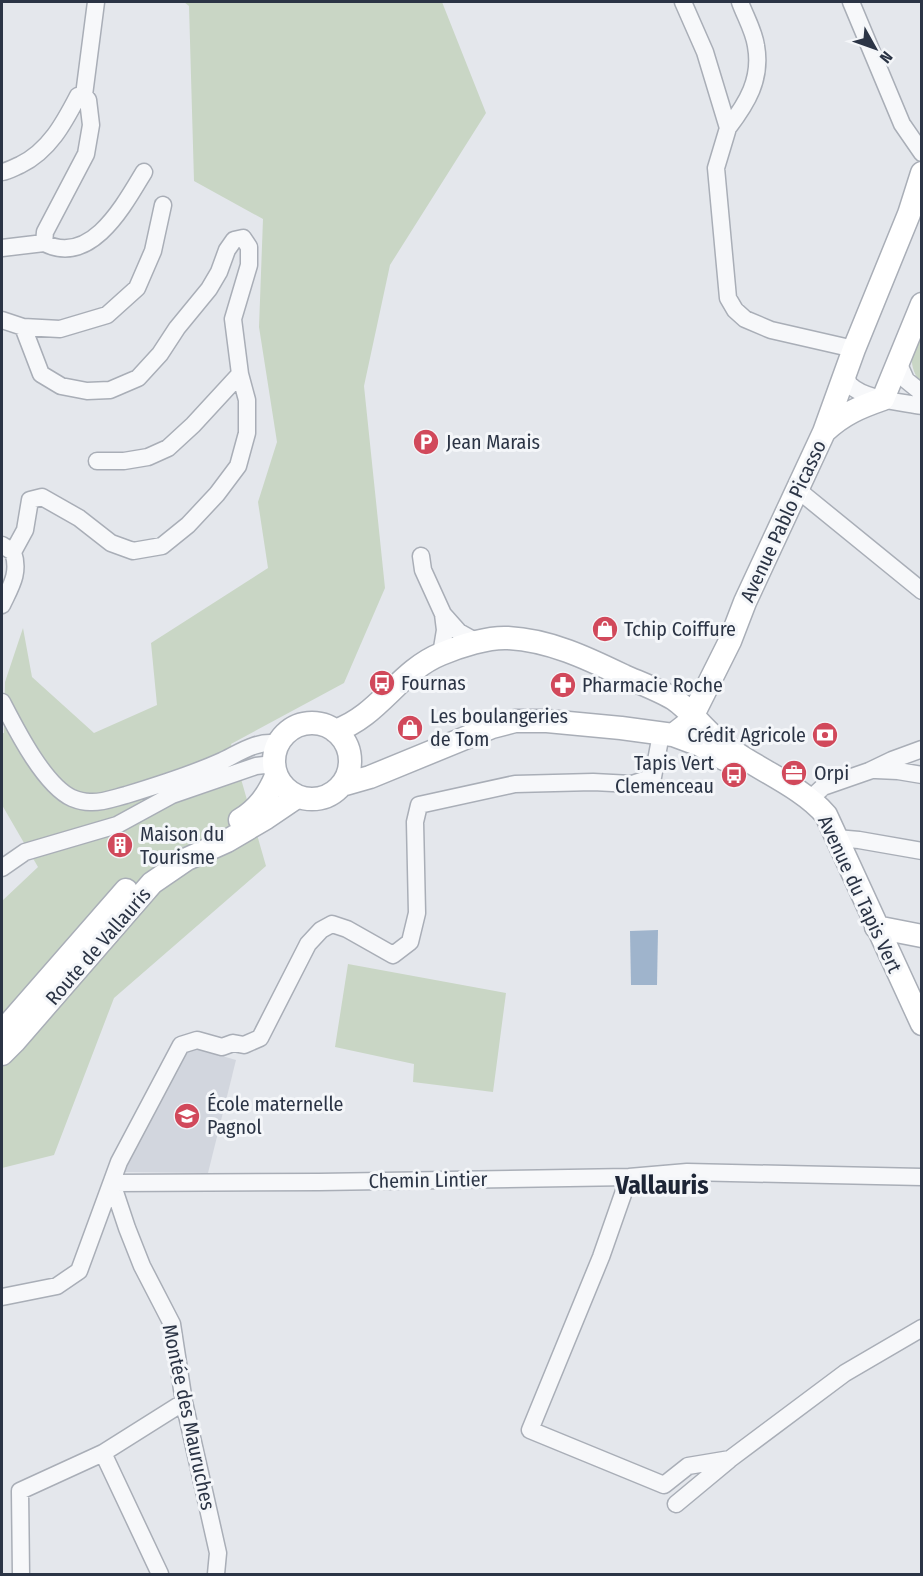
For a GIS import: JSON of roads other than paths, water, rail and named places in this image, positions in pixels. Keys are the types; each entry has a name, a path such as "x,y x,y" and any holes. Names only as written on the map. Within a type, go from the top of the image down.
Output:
{"main road":[{"name":"Avenue Pablo Picasso","path":"667,734 687,724 692,717 730,641 745,602 824,432 854,349 915,214 921,173"},
{"path":"824,432 856,408 883,399 921,304"},
{"path":"335,731 359,719 422,664 441,654 477,642 506,638 549,644 593,661 673,699 713,736 810,800"},
{"path":"342,785 370,777 492,727 515,721 548,721 667,734 700,745 758,780 810,800"},
{"path":"315,723 325,725 335,731 342,738 350,757 350,767 342,785 335,792 317,800 297,797 285,789 276,761 284,735 303,724 315,723"},
{"name":"Route de Vallauris","path":"2,1032 141,873 161,859 228,828 251,814 266,796 276,761"},
{"name":"Route de Vallauris","path":"2,1054 152,884 187,859 227,841 297,797"},
{"name":"Avenue du Tapis Vert","path":"810,800 826,815 921,1024"},
{"path":"876,927 921,936"}],"street":[{"path":"44,243 45,232 86,154 91,125 86,98 96,2"},
{"path":"683,2 705,52 728,128"},
{"path":"740,2 756,45 758,74 744,107 728,128 716,168 728,298 735,310 746,319 771,330 854,349"},
{"path":"851,2 902,124 921,153"},
{"path":"2,172 29,161 46,146 64,123 78,96 86,98"},
{"path":"2,248 44,243 52,248 64,249 87,243 108,227 144,172"},
{"path":"915,214 921,189"},
{"path":"2,320 22,327 60,329 107,315 137,288 153,252 163,205"},
{"path":"2,605 14,579 16,561 7,548 25,530 30,500 42,497 79,518 111,543 133,551 162,546 188,525 217,494 238,466 248,433 247,400 240,374 233,319 249,265 249,247 243,238 234,240 209,289 177,328 160,354 138,378 110,390 87,391 61,386 41,374 22,327"},
{"path":"898,362 906,380 921,393"},
{"path":"846,371 847,381 863,393 921,406"},
{"path":"97,461 124,461 148,457 168,448 240,374"},
{"path":"798,490 921,591"},
{"path":"421,556 423,570 443,614 459,632 477,642"},
{"path":"441,654 445,630 443,614"},
{"path":"2,702 17,731 46,776 72,798 89,803 154,787 259,744 270,742 276,761 172,795 117,825 25,852 2,868"},
{"path":"2,1297 57,1286 79,1272 119,1162 181,1045 197,1040 222,1047 233,1043 244,1045 260,1038 308,944 321,930 332,924 347,929 393,955 410,942 417,913 415,822 419,805 516,784 550,782 632,784 652,777 667,734"},
{"path":"810,800 823,787 921,749"},
{"path":"869,771 898,771 921,775"},
{"path":"836,838 921,850"},
{"name":"Chemin Lintier","path":"112,1183 630,1177 687,1172 921,1178"},
{"path":"630,1177 601,1257 530,1430 664,1485 688,1466 730,1459"},
{"name":"Montée des Mauruches","path":"112,1183 142,1266 172,1324 184,1402 218,1553 216,1575"},
{"path":"676,1504 730,1459 845,1373 921,1328"},
{"path":"21,1575 20,1491 103,1453 184,1402"},
{"path":"103,1453 160,1575"}],"water":[{"path":"658,930 657,985 631,985 630,931"}],"place":[{"name":"Jean Marais","path":"426,442"},
{"name":"Tchip Coiffure","path":"605,629"},
{"name":"Fournas","path":"382,683"},
{"name":"Pharmacie Roche","path":"563,685"},
{"name":"Les boulangeries de Tom","path":"410,728"},
{"name":"Crédit Agricole","path":"825,735"},
{"name":"Orpi","path":"794,773"},
{"name":"Tapis Vert Clemenceau","path":"734,775"},
{"name":"Maison du Tourisme","path":"120,845"},
{"name":"École maternelle Pagnol","path":"187,1116"}],"district":[{"name":"Vallauris","path":"662,1185"}]}
